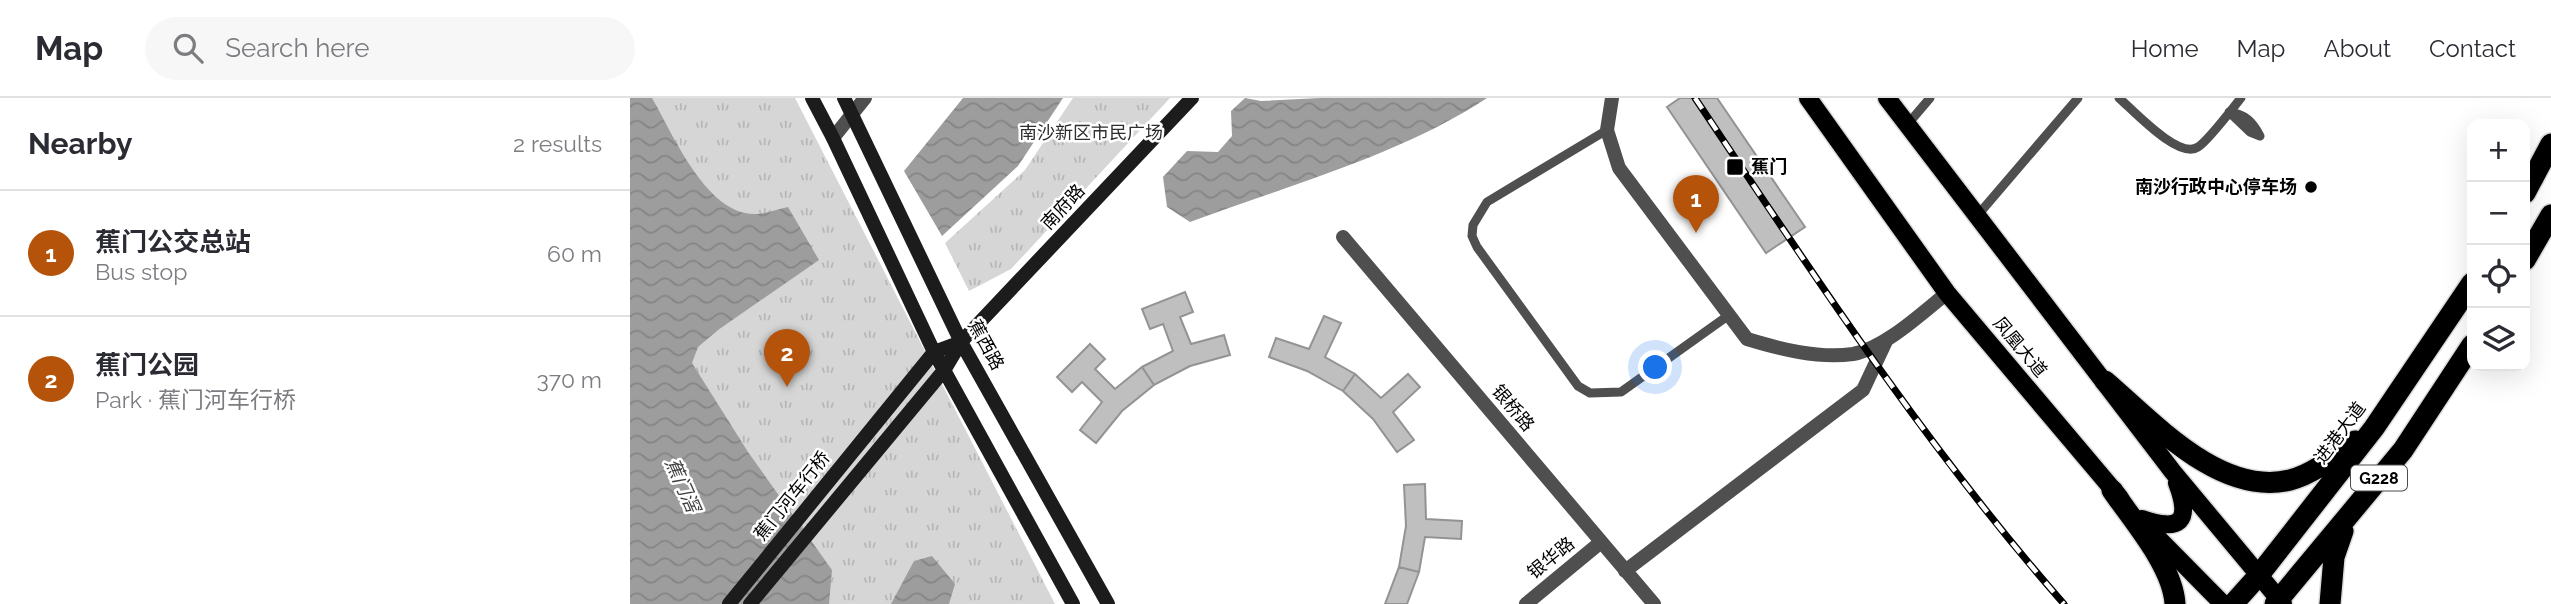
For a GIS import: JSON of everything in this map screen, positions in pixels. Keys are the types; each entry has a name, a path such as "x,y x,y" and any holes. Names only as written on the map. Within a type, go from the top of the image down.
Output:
{"highway":[{"path":"2530,184 2551,144"},
{"path":"2530,251 2551,215"},
{"name":"进港大道","path":"2233,604 2259,575 2374,428 2467,290"},
{"name":"G228","path":"2279,602 2403,450 2467,353"},
{"path":"2105,381 2193,456 2227,475 2257,482 2290,480 2320,466 2374,428"},
{"path":"2342,469 2343,478 2352,489 2370,490"},
{"path":"2112,490 2165,570 2174,593 2175,604"},
{"path":"2330,604 2334,557 2348,516"}],"main road":[{"name":"凤凰大道","path":"1808,98 1947,293 2112,490 2223,604"},
{"path":"1887,98 2173,472 2279,602"},
{"path":"2138,518 2169,526 2181,519 2184,509 2182,496 2173,472"}],"street":[{"path":"812,98 934,352 1073,604"},
{"name":"蕉西路","path":"844,98 961,342 1108,604"},
{"path":"833,138 866,98"},
{"name":"南府路","path":"898,425 945,369 961,342 1192,98"},
{"path":"1612,98 1606,130 1619,167 1747,339 1778,348 1827,355 1855,354 1888,339 1947,293"},
{"name":"银桥路","path":"1343,237 1654,604"},
{"path":"1625,571 1863,390 1888,339"},
{"name":"南府路","path":"884,412 934,352 961,342"},
{"name":"蕉门河车行桥","path":"729,604 884,412"},
{"name":"蕉门河车行桥","path":"750,604 898,425"},
{"name":"银华路","path":"1526,604 1601,542"}],"lane":[{"path":"1908,125 1930,98"},
{"path":"1978,216 2078,98"},
{"path":"2119,98 2172,144 2186,150 2197,148 2241,98"},
{"path":"1606,130 1487,202 1473,225 1472,236 1477,247 1578,386 1590,393 1621,391 1729,315"}],"green space":[{"path":"630,98 795,98 1055,604 630,604"},
{"name":"南沙新区市民广场","path":"1073,98 1170,98 1011,269 969,291 945,243 1025,170"}],"water":[{"name":"蕉门滘","path":"630,98 652,98 681,151 707,188 722,202 738,211 756,214 788,207 819,260 718,330 698,347 692,363 748,452 832,570 829,604 630,604"},
{"path":"963,98 1063,98 1018,166 942,236 904,171"},
{"path":"1245,98 1261,101 1320,98 1487,98 1381,153 1190,222 1167,207 1163,177 1187,151 1218,152 1232,136 1231,111"},
{"path":"932,556 955,584 949,604 891,604 914,561"}],"building":[{"name":"蕉门","path":"1680,98 1717,98 1805,227 1766,253 1667,107"},
{"path":"1185,292 1193,312 1180,317 1191,344 1224,335 1230,355 1190,366 1154,385 1142,367 1173,351 1163,324 1150,329 1142,309"},
{"path":"1324,316 1341,323 1325,357 1355,374 1343,391 1307,371 1269,357 1276,338 1309,349"},
{"path":"1090,344 1105,359 1095,369 1115,389 1142,367 1154,385 1122,411 1096,443 1080,430 1102,402 1082,382 1072,392 1057,377"},
{"path":"1355,374 1381,398 1408,374 1420,387 1393,412 1414,440 1397,452 1373,419 1343,391"},
{"path":"1425,484 1426,519 1462,521 1461,539 1425,537 1419,572 1399,567 1406,526 1404,485"},
{"path":"1399,567 1419,572 1407,604 1385,604"}],"railway":[{"path":"1695,98 1826,293 1917,421 1964,483 2064,604"}],"place":[{"name":"蕉门","path":"1735,167"},
{"name":"南沙行政中心停车场","path":"2311,187"},
{"name":"蕉门公交总站","path":"1696,233"},
{"name":"蕉门公园","path":"787,387"}]}
